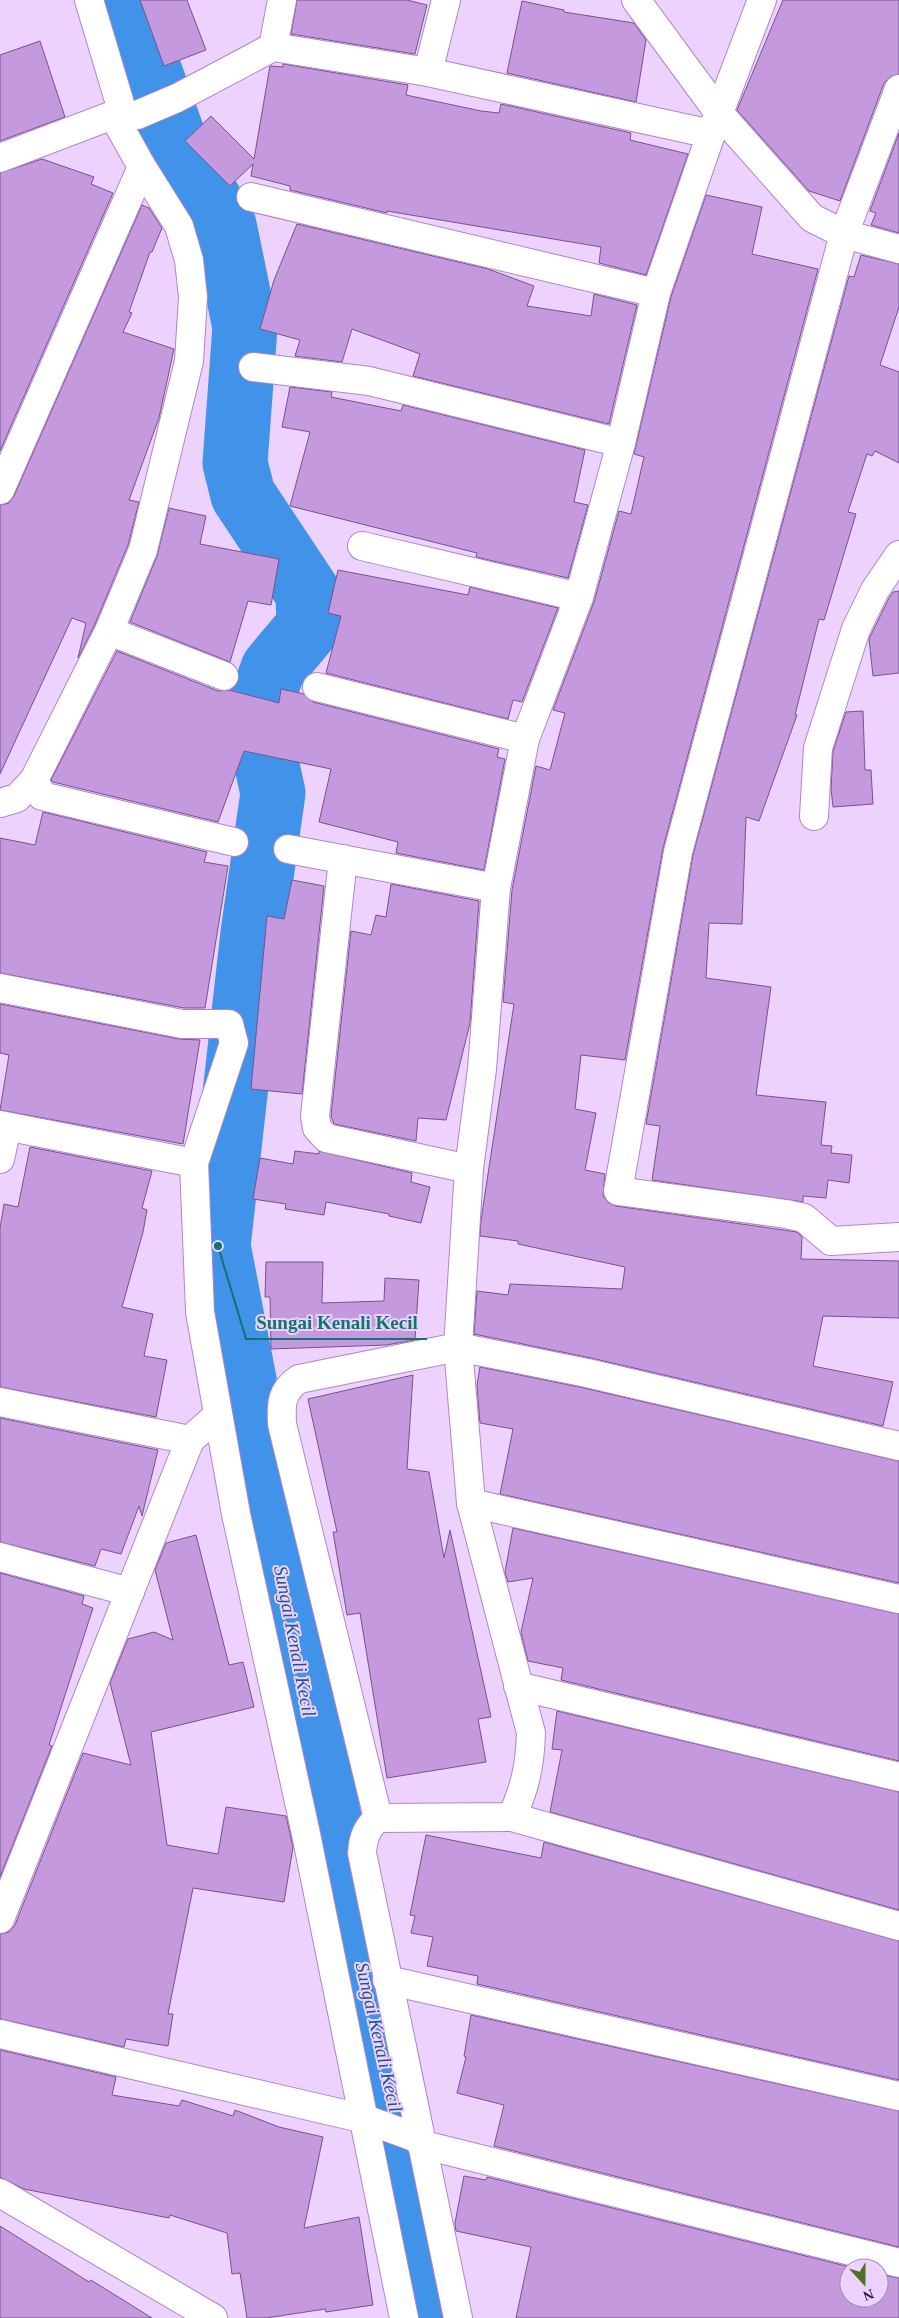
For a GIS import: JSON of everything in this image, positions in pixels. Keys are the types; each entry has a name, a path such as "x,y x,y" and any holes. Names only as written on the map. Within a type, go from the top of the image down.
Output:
{"street":[{"path":"0,803 18,798 34,780 108,631 143,550 189,361 194,297 189,260 178,226 142,167 89,0"},
{"path":"273,47 282,0"},
{"path":"428,72 446,0"},
{"path":"636,0 715,123 812,218 844,234 899,249"},
{"path":"512,1817 525,1788 530,1759 531,1733 471,1503 458,1348 469,1169 482,1069 496,888 525,739 579,597 621,443 656,293 715,123 762,0"},
{"path":"0,158 177,98 273,47 428,72 715,123"},
{"path":"899,89 844,234 678,852 618,1191 804,1218 831,1241 899,1237"},
{"path":"0,490 142,167"},
{"path":"251,197 656,293"},
{"path":"253,367 370,381 621,443"},
{"path":"362,546 579,597"},
{"path":"814,816 818,748 856,628 875,590 899,555"},
{"path":"108,631 224,676"},
{"path":"317,687 525,739"},
{"path":"34,780 42,796 234,842"},
{"path":"288,849 496,888"},
{"path":"343,859 315,1116 317,1128 326,1138 469,1169"},
{"path":"0,988 182,1024 229,1024 234,1043 194,1163 200,1312 236,1514 371,2122 404,2318"},
{"path":"0,1159 4,1126 194,1163"},
{"path":"378,1818 282,1424 282,1404 288,1386 299,1379 458,1348 596,1375 899,1446"},
{"path":"0,1402 190,1440"},
{"path":"0,1919 190,1440 218,1415"},
{"path":"471,1503 899,1599"},
{"path":"0,1557 130,1592"},
{"path":"518,1686 899,1777"},
{"path":"458,2318 419,2141 362,1853 366,1831 378,1818 512,1817 899,1926"},
{"path":"387,1980 899,2096"},
{"path":"0,2034 371,2122 419,2141 899,2263"},
{"path":"0,2193 213,2318"}],"building":[{"path":"140,0 187,0 206,50 164,66"},
{"path":"297,0 407,0 427,5 415,54 291,34"},
{"path":"783,0 899,0 899,74 890,77 884,83 840,201 809,191 737,110"},
{"path":"522,1 564,10 564,12 634,23 646,40 636,102 507,73"},
{"path":"40,41 65,117 0,141 0,55"},
{"path":"283,64 408,85 406,95 481,111 499,113 501,104 631,133 630,140 688,154 646,275 599,263 601,247 387,211 387,213 290,190 290,186 251,176 253,164 230,186 185,141 211,116 254,159 270,66 283,67"},
{"path":"899,133 899,233 871,225 876,213 870,211"},
{"path":"42,159 94,177 91,184 113,193 0,451 0,173"},
{"path":"706,195 762,207 752,254 818,269 663,848 625,1060 581,1055 575,1109 596,1113 585,1170 605,1174 603,1196 609,1203 616,1206 797,1232 802,1237 801,1259 899,1261 899,1318 823,1316 813,1366 893,1382 883,1426 591,1358 474,1334 477,1291 508,1295 510,1284 622,1289 625,1267 518,1244 518,1241 480,1236 481,1220 514,1004 503,1002 512,890 536,766 550,770 565,713 553,710 594,602 619,511 631,514 644,457 634,454 671,297"},
{"path":"142,205 149,208 162,228 152,252 150,252 129,312 132,313 123,332 174,349 159,418 129,500 139,502 128,545 95,624 78,658 86,623 72,618 0,774 0,505 9,503 14,496"},
{"path":"297,224 488,269 534,286 527,306 591,316 594,294 637,305 609,424 413,376 420,354 352,329 342,362 295,356 300,340 260,329 274,280"},
{"path":"861,255 899,264 899,307 880,365 899,372 899,463 875,451 872,456 867,454 848,512 856,514 824,620 819,619 795,715 797,715 759,821 746,817 742,924 709,923 706,978 771,987 756,1095 826,1102 821,1145 832,1146 831,1153 852,1155 849,1183 828,1180 826,1198 803,1196 803,1202 652,1180 660,1126 646,1124 693,855 849,276 854,277"},
{"path":"290,387 332,392 331,397 401,411 403,405 585,450 574,502 588,505 568,578 476,557 477,553 290,506 310,432 282,427"},
{"path":"169,508 206,516 200,544 279,559 271,605 248,601 230,662 130,622 157,556"},
{"path":"338,570 468,595 470,587 558,608 522,702 513,700 508,719 326,673 341,616 328,613"},
{"path":"899,591 899,673 873,676 869,639 889,598 893,592"},
{"path":"117,651 218,691 229,690 279,703 281,689 304,694 313,702 499,749 497,757 505,759 484,870 396,853 398,842 319,822 331,769 244,751 218,822 53,782 51,780"},
{"path":"863,711 865,770 871,770 873,804 833,807 831,789 833,751 846,712"},
{"path":"43,812 207,852 204,862 228,866 205,1008 184,1008 0,973 0,838 35,845"},
{"path":"292,880 324,886 302,1094 251,1089 267,916 284,919"},
{"path":"391,884 479,901 470,1023 446,1120 418,1118 416,1141 334,1124 331,1116 351,931 371,935 376,915 386,917"},
{"path":"0,1004 179,1039 200,1040 183,1144 0,1110 9,1055 0,1053"},
{"path":"30,1147 152,1171 142,1208 147,1210 143,1232 122,1307 153,1314 144,1356 167,1360 156,1417 0,1387 0,1228 4,1204 18,1207"},
{"path":"295,1151 319,1154 319,1151 412,1173 411,1182 430,1187 421,1223 389,1216 389,1214 326,1202 324,1215 285,1209 286,1204 253,1199 260,1158 293,1164"},
{"path":"266,1262 323,1262 322,1303 384,1301 385,1278 419,1280 415,1340 386,1345 271,1349 270,1297 265,1297"},
{"path":"480,1367 584,1388 899,1461 899,1583 500,1494 513,1429 480,1423 477,1385"},
{"path":"413,1375 407,1469 429,1472 444,1558 450,1530 491,1717 478,1719 486,1762 387,1778 360,1613 347,1615 333,1532 337,1532 308,1399"},
{"path":"0,1418 158,1450 142,1516 139,1506 121,1554 101,1549 95,1566 0,1542"},
{"path":"513,1528 899,1614 899,1761 561,1680 563,1668 528,1661 521,1632 533,1578 508,1582 505,1572"},
{"path":"196,1535 229,1665 243,1662 254,1707 151,1732 167,1845 218,1854 226,1807 286,1816 293,1847 284,1902 193,1888 168,2014 173,2014 168,2046 126,2039 124,2047 0,2019 0,1934 9,1932 15,1925 83,1753 131,1765 110,1683 128,1639 154,1632 173,1640 155,1570 166,1543"},
{"path":"0,1573 84,1596 82,1604 93,1608 49,1745 52,1746 0,1877"},
{"path":"557,1711 899,1792 899,1910 550,1812 562,1750 552,1749"},
{"path":"426,1835 541,1858 544,1842 899,1941 899,2080 477,1984 478,1976 427,1966 433,1937 411,1933 415,1916 410,1915"},
{"path":"471,2015 899,2111 899,2247 494,2146 504,2105 457,2093 466,2057 464,2056"},
{"path":"0,2050 116,2077 112,2095 179,2106 182,2100 233,2116 235,2110 279,2127 323,2137 304,2228 359,2217 373,2305 326,2312 325,2309 266,2318 247,2318 240,2273 232,2274 227,2233 170,2215 169,2218 24,2189 0,2177"},
{"path":"464,2176 486,2180 487,2177 839,2264 839,2308 889,2308 889,2276 899,2278 899,2318 516,2318 531,2247 456,2231 455,2223"},
{"path":"0,2226 89,2282 91,2280 152,2318 0,2318"}],"waterway":[{"name":"Sungai Kenali Kecil","path":"132,0 139,42 175,142 224,225 245,327 235,463 243,495 308,593 309,626 273,669 256,716 273,793 253,933 218,1246 341,1880 387,2061 438,2318"}],"place":[{"name":"Sungai Kenali Kecil","path":"218,1246"}]}
